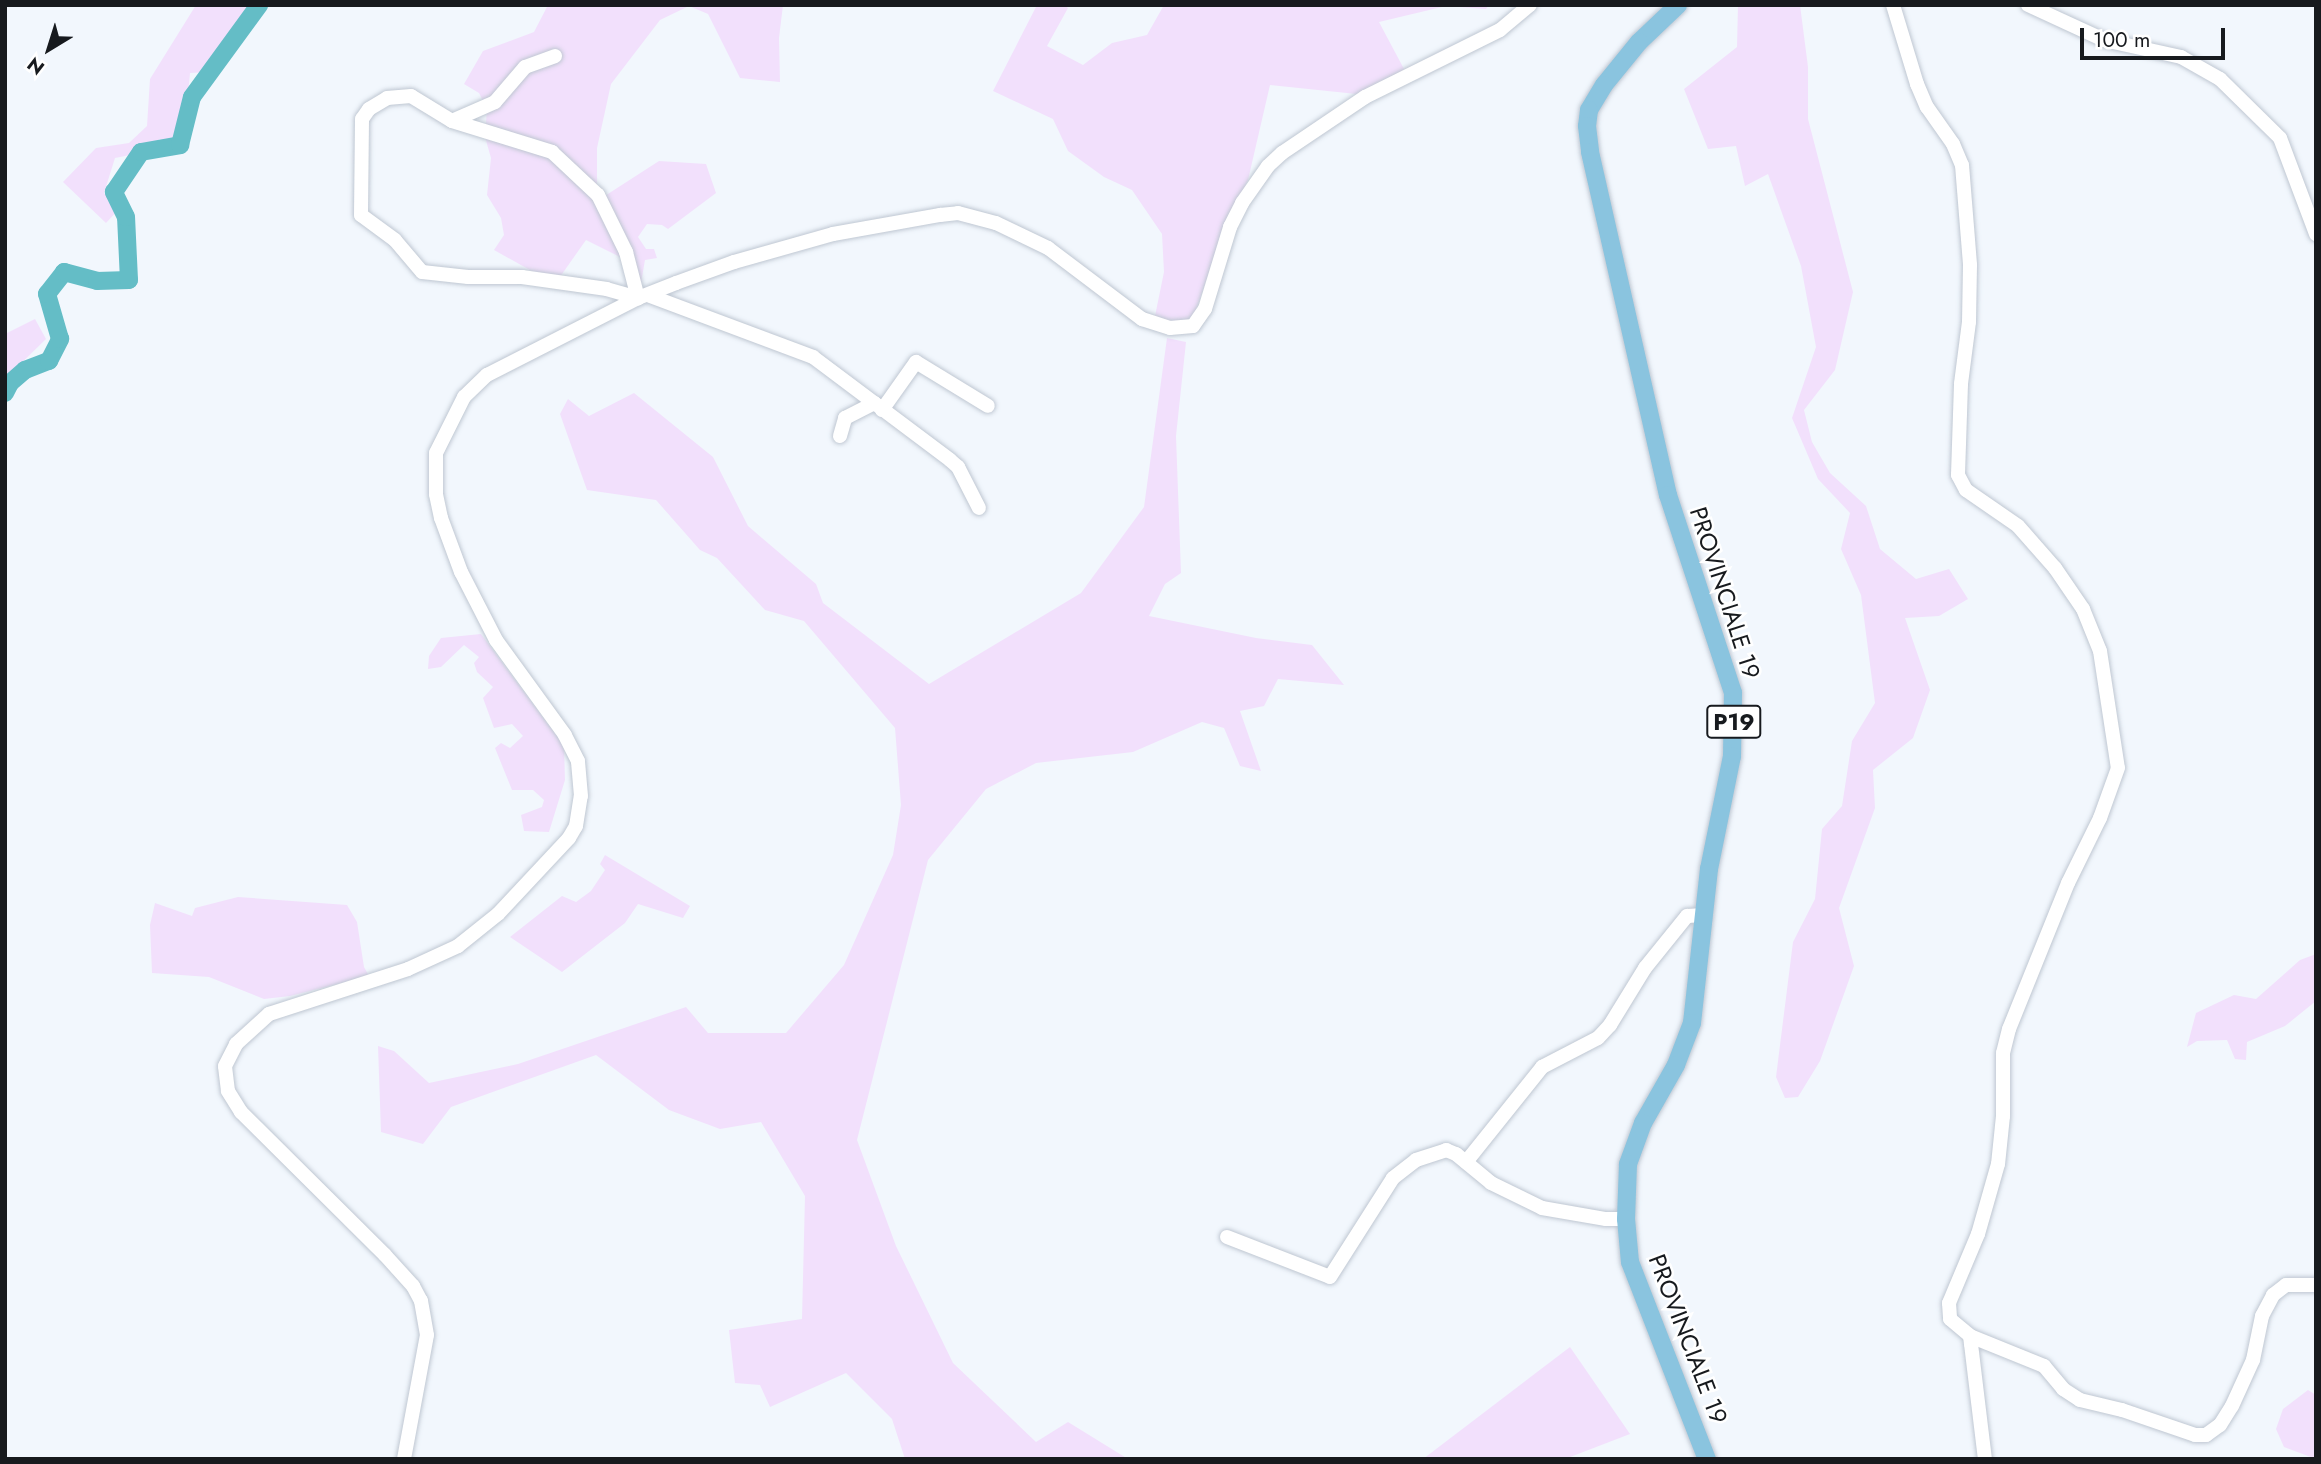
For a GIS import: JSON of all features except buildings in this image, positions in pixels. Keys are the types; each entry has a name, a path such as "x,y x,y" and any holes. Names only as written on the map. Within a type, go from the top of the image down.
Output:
{"main road":[{"name":"PROVINCIALE 19","path":"1678,5 1639,42 1604,85 1589,110 1587,126 1590,152 1668,495 1732,693 1732,756 1716,826 1692,1023 1676,1065 1643,1123 1631,1154 1628,1164 1626,1219 1630,1262 1707,1459"}],"street":[{"path":"404,1459 427,1335 421,1301 412,1286 385,1255 241,1112 228,1091 225,1066 236,1044 269,1014 408,970 458,946 498,914 569,838 576,826 581,796 578,761 565,734 496,640 461,572 441,518 436,494 436,453 458,407 487,374 644,297 734,262 833,234 958,214 996,223 1048,248 1155,325 1170,328 1193,326 1205,309 1230,228 1242,203 1275,160 1339,113 1500,30 1530,5"},
{"path":"1893,5 1917,84 1927,107 1953,144 1962,165 1970,265 1969,322 1961,384 1958,475 1966,490 2018,526 2055,568 2083,609 2101,651 2118,768 2100,818 2068,883 2009,1028 2003,1053 2003,1116 1998,1164 1978,1234 1953,1291 1948,1313 1952,1323 1969,1336 2044,1366 2063,1389 2080,1399 2195,1435 2206,1435 2220,1425 2232,1406 2253,1360 2262,1316 2273,1295 2286,1285 2316,1285"},
{"path":"2028,5 2104,40 2181,57 2220,79 2280,138 2316,234"},
{"path":"452,121 495,102 525,67 555,56"},
{"path":"644,297 598,195 552,152 452,121 411,96 387,98 369,109 362,120 361,215 395,240 422,272 468,277 522,277 607,289 644,297 734,330 802,351 958,467 979,508"},
{"path":"840,436 845,418 878,406 916,362 988,406"},
{"path":"1466,1163 1536,1073 1561,1056 1598,1038 1623,1009 1645,968 1687,916 1704,915"},
{"path":"1227,1237 1330,1277 1382,1192 1402,1168 1416,1160 1446,1150 1491,1183 1542,1208 1606,1219 1626,1219"},
{"path":"1969,1336 1985,1459"}],"shaded area":[{"path":"196,5 257,5 226,38 208,72 190,73 183,147 172,156 160,139 140,153 115,158 104,193 119,209 106,223 63,182 96,148 129,143 147,126 150,79"},
{"path":"548,5 783,5 779,38 780,82 740,78 708,14 689,6 660,20 611,84 597,148 597,201 659,161 706,164 716,193 668,229 662,225 647,224 638,237 646,249 654,249 657,258 645,260 641,283 628,261 586,240 555,284 494,250 504,235 501,218 487,195 491,158 485,137 487,109 479,93 464,84 483,51 534,32"},
{"path":"1037,5 1064,5 1068,8 1047,46 1083,65 1112,43 1147,35 1164,5 1489,5 1486,9 1446,6 1379,22 1404,69 1378,90 1366,95 1270,85 1248,180 1225,227 1192,321 1176,324 1155,316 1164,272 1162,234 1132,190 1104,177 1068,151 1053,119 993,91"},
{"path":"1738,5 1800,5 1808,67 1808,119 1853,292 1835,370 1804,410 1812,442 1830,473 1866,506 1880,549 1916,579 1949,569 1968,599 1939,616 1905,618 1930,690 1913,738 1873,770 1875,808 1839,908 1854,966 1820,1061 1798,1097 1785,1098 1776,1077 1793,942 1815,899 1822,829 1842,806 1852,741 1875,703 1861,595 1841,549 1850,513 1818,479 1792,418 1816,347 1801,266 1768,174 1745,186 1736,146 1708,149 1684,89 1737,47"},
{"path":"35,319 46,339 5,379 5,334"},
{"path":"1167,338 1186,342 1176,436 1181,573 1165,584 1149,616 1256,638 1312,645 1344,685 1278,679 1264,706 1240,711 1261,771 1240,766 1224,728 1202,722 1133,752 1036,763 986,789 928,860 857,1140 896,1246 953,1363 1036,1442 1068,1422 1128,1459 905,1459 892,1419 846,1373 770,1407 760,1385 735,1383 729,1330 802,1319 805,1196 761,1122 720,1129 669,1110 596,1055 451,1107 423,1144 381,1132 378,1046 394,1051 429,1083 518,1064 686,1007 708,1033 786,1033 844,965 893,855 901,805 895,728 804,621 765,610 717,558 700,550 656,500 587,490 560,414 568,399 589,416 634,393 713,457 748,526 816,584 823,603 929,684 1081,593 1144,507"},
{"path":"481,634 564,746 565,780 549,832 524,831 521,815 542,807 544,800 533,790 512,790 495,748 501,743 510,748 523,736 512,724 494,728 483,698 493,687 477,672 474,663 479,657 464,645 441,667 428,669 429,656 441,638"},
{"path":"605,855 690,906 683,918 638,904 625,923 562,972 510,937 562,896 576,902 591,891 605,870 600,864"},
{"path":"238,897 347,905 357,922 364,967 369,976 290,996 264,999 209,977 152,973 150,925 155,903 192,916 195,908"},
{"path":"2316,954 2316,1001 2285,1026 2247,1042 2246,1060 2235,1059 2227,1040 2197,1041 2187,1047 2196,1013 2234,995 2256,999 2300,960"},
{"path":"1570,1347 1630,1434 1565,1459 1423,1459"},
{"path":"2308,1390 2316,1395 2316,1459 2284,1447 2276,1429 2283,1409"}],"waterway":[{"path":"5,393 10,383 25,370 49,361 60,339 47,294 64,272 97,281 129,280 126,217 114,192 141,152 180,145 192,97 259,5"}]}
